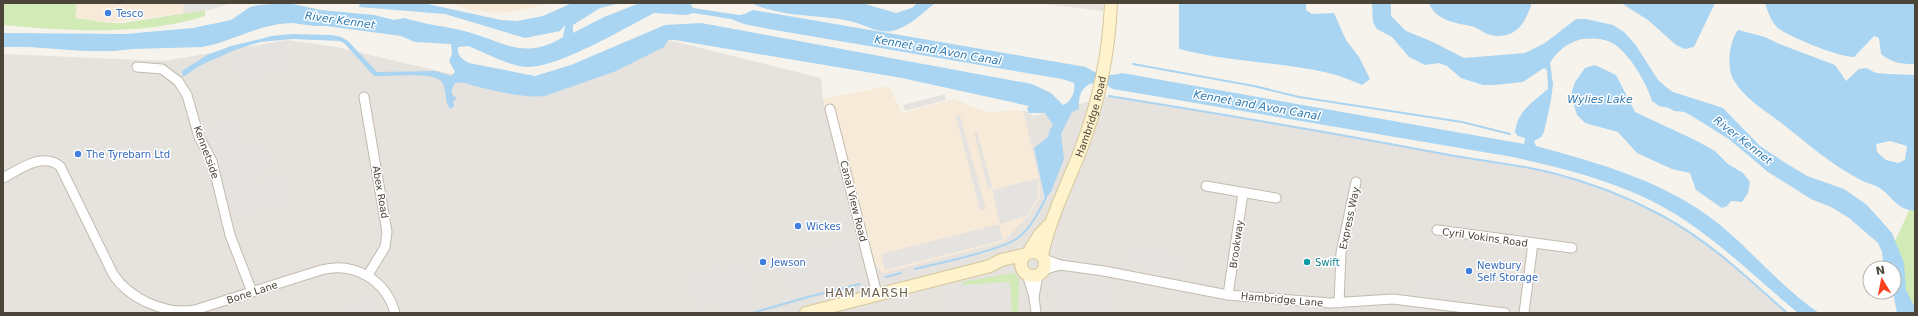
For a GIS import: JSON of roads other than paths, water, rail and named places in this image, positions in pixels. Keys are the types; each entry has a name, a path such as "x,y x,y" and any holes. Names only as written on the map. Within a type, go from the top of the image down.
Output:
{"main road":[{"name":"Hambridge Road","path":"1036,267 1049,226 1081,148 1100,89 1110,31 1111,3"},
{"name":"Hambridge Road","path":"1026,254 1040,234 1049,226"},
{"path":"806,313 990,266 1001,260 1026,254 1036,253 1036,267"},
{"path":"1026,254 1021,262 1036,267"},
{"path":"990,266 1036,267"}],"street":[{"name":"Kennetside","path":"137,67 162,69 178,81 188,95 199,137 212,161 230,235 252,292"},
{"name":"Abex Road","path":"362,102 387,232 385,247 368,275"},
{"name":"Canal View Road","path":"830,109 877,294"},
{"name":"Bone Lane","path":"3,178 40,160 52,161 60,166 113,274 126,289 152,304 180,310 191,310 327,268 348,268 368,275 385,290 391,300 395,313"},
{"name":"Express Way","path":"1339,303 1341,253 1356,182"},
{"path":"1206,186 1276,198"},
{"name":"Brookway","path":"1228,295 1244,193"},
{"name":"Cyril Vokins Road","path":"1437,230 1572,248"},
{"name":"Cyril Vokins Road","path":"1524,313 1533,243"},
{"name":"Hambridge Lane","path":"1036,267 1060,265 1104,271 1228,295 1292,301 1339,303 1393,299 1505,313"},
{"path":"1036,267 1034,297 1036,313"}],"water":[{"path":"288,3 321,10 374,15 394,20 404,18 464,31 512,47 536,48 549,44 563,37 565,26 560,31 525,38 445,14 359,7 360,3 423,3 501,20 517,21 543,16 572,3 621,3 600,8 573,25 573,33 604,17 640,3 690,3 693,8 739,15 753,10 1086,67 1094,72 1103,74 1112,75 1122,73 1524,144 1525,138 1518,136 1515,132 1517,124 1519,118 1527,107 1548,89 1547,70 1544,68 1523,82 1483,85 1461,78 1447,66 1439,63 1425,65 1409,57 1392,37 1377,29 1373,22 1372,3 1391,3 1391,16 1406,31 1433,42 1464,58 1525,53 1545,43 1576,19 1586,19 1613,25 1624,32 1635,44 1658,80 1673,92 1723,108 1760,146 1807,176 1844,189 1867,205 1892,233 1904,263 1906,290 1915,308 1915,313 1897,313 1895,300 1902,300 1902,260 1883,260 1882,252 1878,243 1849,218 1831,207 1811,199 1768,172 1730,140 1685,112 1674,111 1669,108 1659,106 1652,101 1641,76 1622,50 1608,41 1593,38 1583,39 1568,44 1556,54 1550,63 1553,84 1551,100 1544,132 1541,137 1534,141 1536,146 1608,167 1655,185 1677,196 1699,209 1719,224 1780,281 1819,313 1798,313 1701,231 1646,198 1602,181 1513,157 1113,89 1099,83 1088,85 1084,89 1079,101 1079,109 1072,112 1061,134 1064,159 1051,192 1045,199 1034,148 1048,137 1050,129 1053,125 1045,113 1029,113 1027,109 1029,106 902,78 675,40 668,40 664,47 616,71 545,96 512,94 465,83 455,83 452,89 452,94 457,99 453,101 454,106 451,109 447,103 443,84 438,79 410,75 374,76 344,43 340,41 293,39 260,42 235,50 199,66 183,77 182,71 207,55 231,46 272,36 290,34 331,35 341,37 348,41 377,72 436,71 451,76 455,72 449,61 452,54 451,44 415,42 401,36 292,23 261,28 216,44 202,47 84,51 29,47 3,47 3,33 125,34 193,28 231,20 250,7","holes":["654,13 687,15 693,13 731,19 744,24 769,29 1062,79 1074,83 1074,89 1071,99 1063,105 1051,93 1032,84 701,23 665,25 571,65 535,76 469,63 462,58 458,52 458,47 468,46 511,64 526,67 539,66 555,62 572,55"]},
{"path":"751,3 862,3 896,13 912,8 917,3 935,3 904,26 887,32 876,30 855,22 775,11"},
{"path":"1179,3 1306,3 1306,10 1312,14 1334,13 1346,40 1359,57 1370,79 1362,85 1333,74 1314,70 1217,57 1179,49"},
{"path":"1429,3 1532,3 1526,17 1518,28 1507,35 1499,36 1490,35 1474,27 1446,20 1432,9"},
{"path":"1621,3 1715,3 1694,47 1685,49 1676,45 1648,20"},
{"path":"1765,3 1915,3 1915,64 1905,64 1885,57 1881,54 1879,38 1874,36 1854,57 1838,54 1814,46 1783,32 1778,28 1772,20"},
{"path":"1738,30 1765,37 1835,65 1846,81 1859,69 1866,68 1876,73 1915,75 1915,211 1903,208 1883,190 1863,181 1839,167 1748,98 1737,86 1731,74 1729,60 1735,34","holes":["1890,141 1907,146 1905,160 1898,163 1886,160 1877,152 1876,144"]},
{"name":"Wylies Lake","path":"1595,65 1616,75 1635,112 1715,151 1728,164 1743,173 1750,182 1748,193 1742,202 1731,201 1727,206 1722,208 1696,190 1690,173 1672,169 1637,153 1618,132 1585,123 1577,115 1571,95 1575,82 1585,68"}],"waterway":[{"path":"1133,64 1254,86 1299,97 1462,122 1510,134"},
{"path":"1109,96 1528,168 1583,182 1635,202 1679,225 1727,260 1787,313"},
{"path":"915,269 971,256 1012,241 1028,228 1046,198"},
{"path":"886,277 901,273"},
{"path":"752,313 860,284"}],"place":[{"name":"Tesco","path":"108,13"},
{"name":"The Tyrebarn Ltd","path":"78,154"},
{"name":"Wickes","path":"798,226"},
{"name":"Jewson","path":"763,262"},
{"name":"Swift","path":"1307,262"},
{"name":"Newbury Self Storage","path":"1469,271"}],"district":[{"name":"HAM MARSH","path":"867,293"}],"water label":[{"name":"River Kennet","path":"340,20"},
{"name":"Kennet and Avon Canal","path":"938,50"},
{"name":"Kennet and Avon Canal","path":"1257,105"},
{"name":"River Kennet","path":"1743,140"}]}
